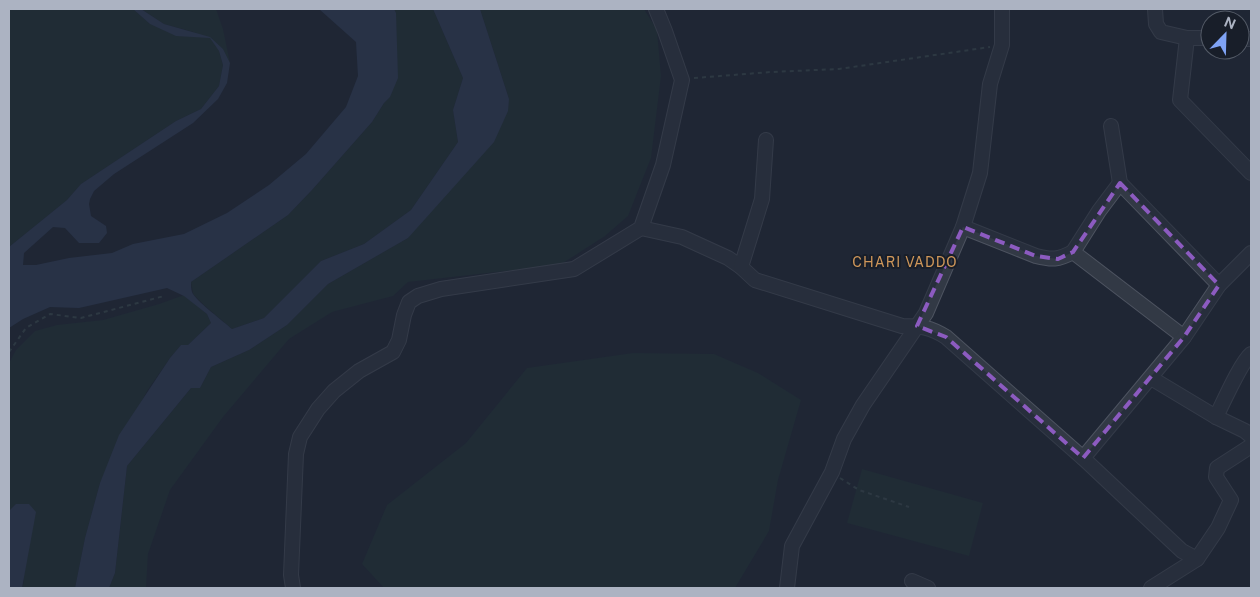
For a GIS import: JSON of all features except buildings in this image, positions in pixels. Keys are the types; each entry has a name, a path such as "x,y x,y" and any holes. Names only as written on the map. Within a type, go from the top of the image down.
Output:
{"street":[{"path":"293,588 291,575 296,454 300,437 318,409 334,391 359,372 393,352 399,340 404,315 409,302 418,296 442,289 574,269 641,228 663,165 682,80 666,31 656,9"},
{"path":"787,588 792,546 832,472 844,439 863,405 926,313 963,227 980,173 990,84 1002,45 1002,9"},
{"path":"1155,9 1156,24 1161,32 1186,38 1200,38"},
{"path":"1186,38 1180,100 1251,173"},
{"path":"1110,126 1120,183 1219,285"},
{"path":"741,267 762,199 766,140"},
{"path":"963,227 1036,256 1046,259 1058,259 1073,252 1099,211 1120,183"},
{"path":"641,228 682,237 728,258 755,280 902,326 918,326 935,330 946,337 1083,458 1182,551 1197,560"},
{"path":"1073,252 1184,337"},
{"path":"1083,458 1184,337 1219,285 1251,253"},
{"path":"1216,417 1240,370 1251,354"},
{"path":"1150,378 1251,436"},
{"path":"1151,588 1197,560 1218,528 1231,500 1216,478 1217,468 1251,446"},
{"path":"912,581 928,588"}],"path":[{"path":"682,80 839,68 1002,45"},
{"path":"9,352 26,328 50,314 81,318 164,296"},
{"path":"832,472 858,490 909,507"}],"highlighted area":[{"path":"1120,183 1219,285 1184,337 1083,458 946,337 917,326 963,227 1036,256 1058,259 1073,252"}],"shaded area":[{"path":"9,9 133,9 150,24 197,33 164,24 141,9 216,9 223,29 230,63 223,49 212,40 219,51 223,65 219,86 201,109 176,121 81,184 67,200 9,247"},
{"path":"394,9 433,9 463,78 453,110 458,142 411,210 364,244 321,261 264,318 232,329 194,295 191,282 288,215 372,122 390,97 396,13"},
{"path":"480,9 644,9 657,30 661,76 651,158 628,216 605,236 560,265 408,282 393,296 332,312 289,339 223,417 170,490 148,554 146,588 109,588 115,573 127,466 191,388 200,388 211,367 249,350 287,325 328,284 408,238 509,99"},
{"path":"184,295 207,314 211,323 188,345 181,345 147,391 100,483 85,538 75,588 22,588 24,581 9,511 9,363 16,350 35,331 57,325 103,320"},
{"path":"633,353 714,354 758,373 801,400 778,480 769,531 735,588 384,588 362,564 387,505 466,443 527,368"},
{"path":"862,469 983,503 969,556 847,523"}],"water":[{"path":"133,9 141,9 164,24 210,37 223,49 230,63 227,83 218,99 193,123 114,174 94,191 89,204 91,216 106,226 107,233 99,243 79,243 65,228 53,227 24,253 23,265 36,265 69,258 112,253 133,244 184,234 227,213 269,185 306,154 346,107 358,76 356,42 319,9 394,9 396,13 398,78 390,97 372,122 288,215 191,282 192,291 196,298 232,329 264,318 321,261 364,244 411,210 458,142 453,110 463,78 433,9 480,9 509,99 508,111 494,142 408,238 328,284 287,325 249,350 211,367 200,388 191,388 127,466 115,573 109,588 75,588 85,538 100,483 119,435 170,358 181,345 188,345 211,323 207,314 184,296 167,288 79,308 50,307 23,319 9,328 9,247 67,200 81,184 176,121 201,109 219,86 223,65 219,51 210,38 176,36 150,24"},
{"path":"16,504 29,504 36,512 22,588 9,588 9,511"}],"district":[{"name":"CHARI VADDO","path":"905,262"}]}
